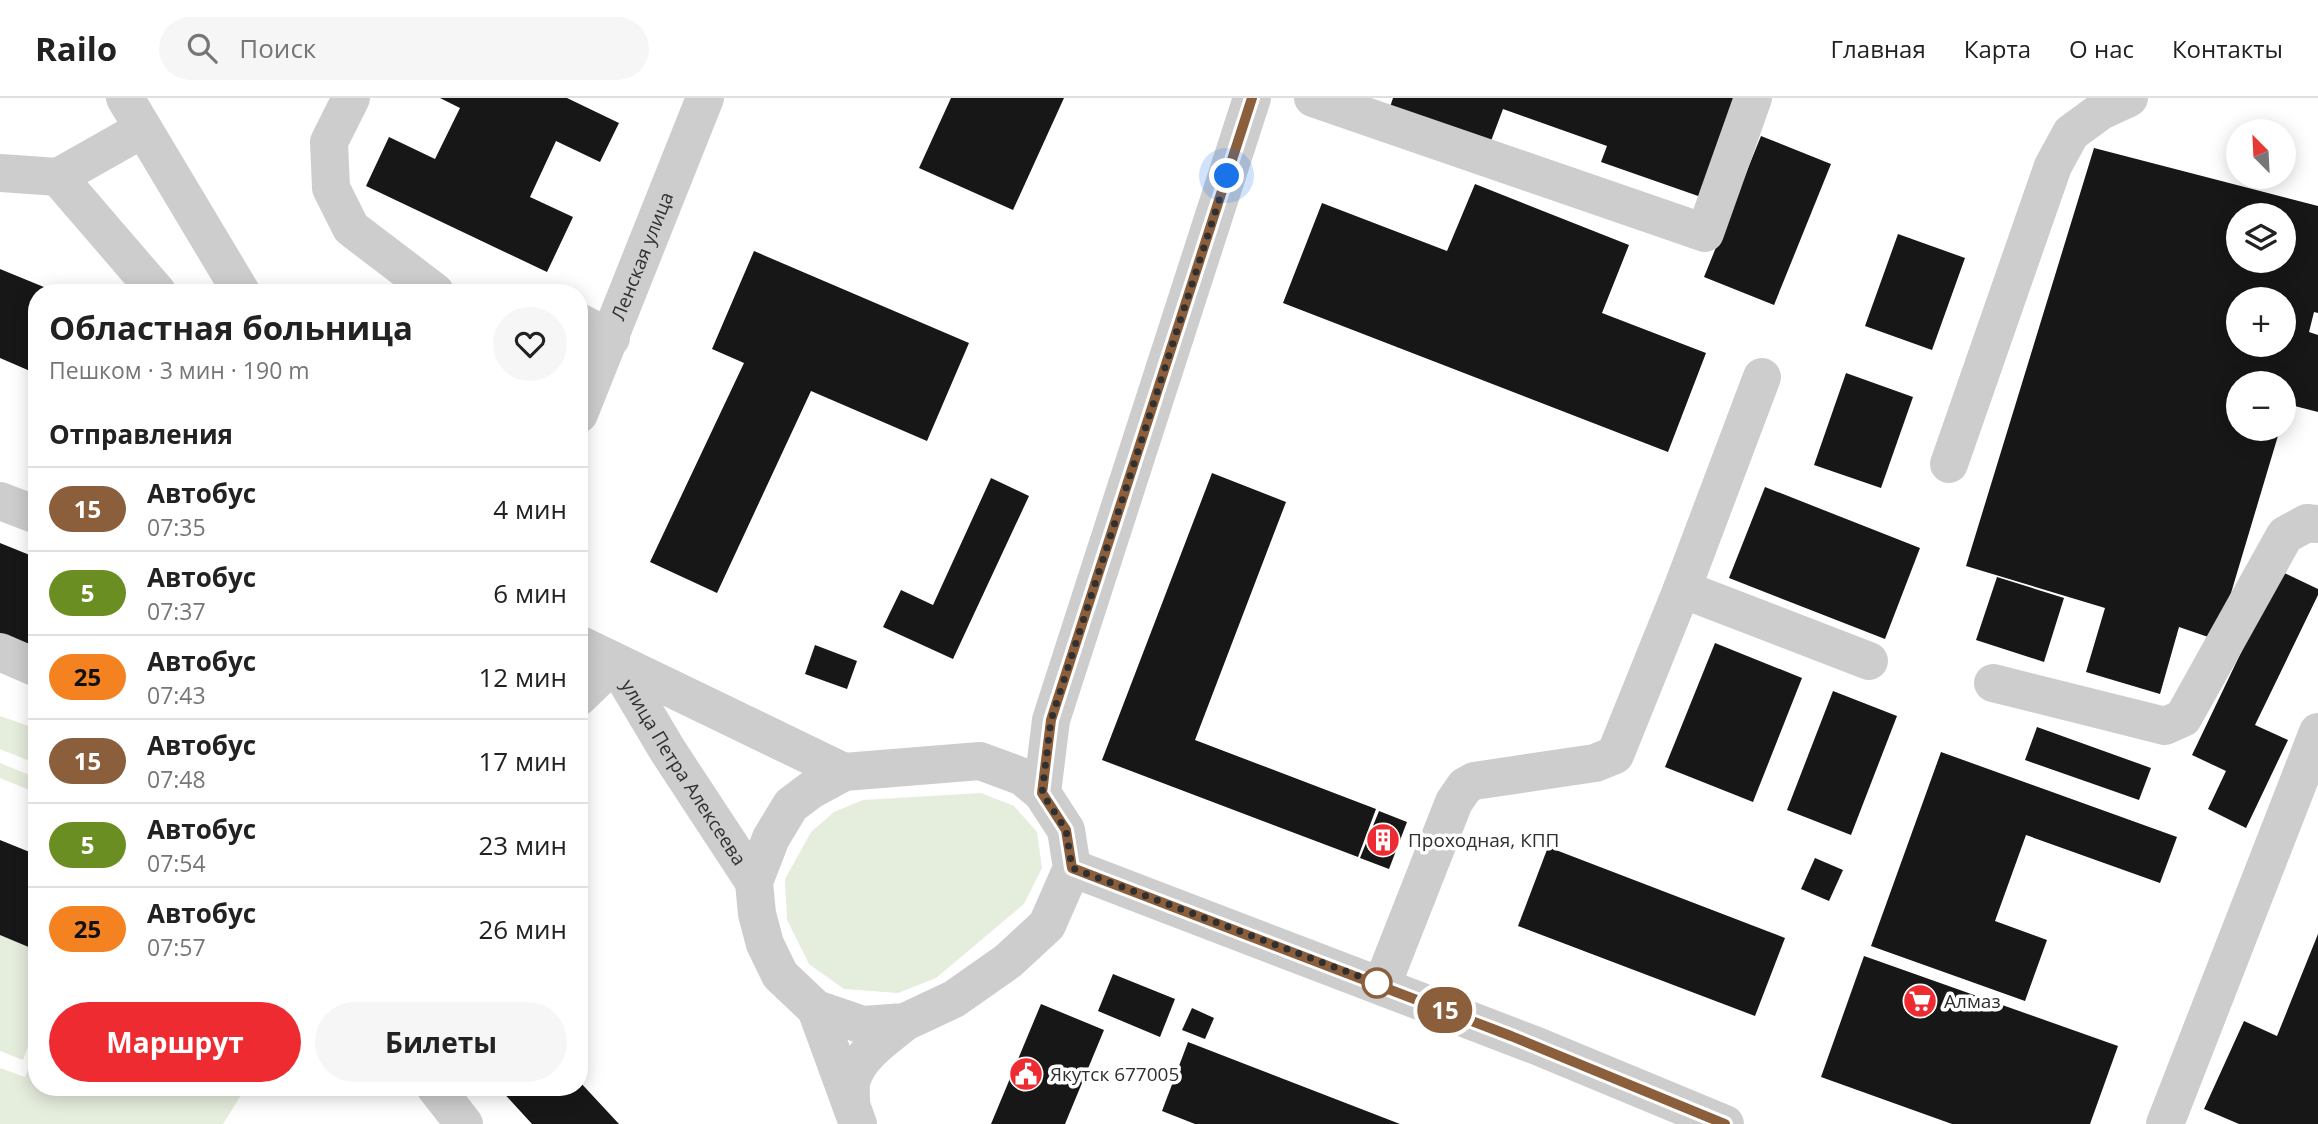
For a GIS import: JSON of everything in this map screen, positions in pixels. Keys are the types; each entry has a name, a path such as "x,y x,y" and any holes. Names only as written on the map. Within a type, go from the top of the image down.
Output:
{"street":[{"path":"351,98 330,142 331,188 351,228 424,284"},
{"name":"Ленская улица","path":"588,367 595,330 705,98"},
{"path":"1042,793 1051,720 1252,98"},
{"path":"1313,98 1705,233 1754,98"},
{"path":"1949,464 2053,166 2071,133 2101,111 2129,98"},
{"path":"0,173 58,177 134,113 236,284"},
{"path":"58,177 150,284"},
{"path":"1382,985 1458,794 1465,786 1474,781 1595,763 1615,755 1682,589 1762,377"},
{"path":"0,501 28,512"},
{"path":"1993,682 2165,726 2175,722 2183,718 2285,535 2307,523 2318,524"},
{"path":"1682,589 1869,661"},
{"name":"улица Петра Алексеева","path":"588,648 844,772"},
{"path":"0,652 28,664"},
{"path":"588,688 615,662"},
{"name":"улица Петра Алексеева","path":"615,662 668,751 754,882"},
{"path":"905,1022 863,1025 816,1009 780,975 765,944 757,914 754,882 771,838 791,805 811,790 844,772 980,761 1023,744 1051,720"},
{"path":"2165,1124 2318,732"},
{"path":"855,1113 851,1080 862,1060 905,1022 954,999 1008,961 1047,925 1072,868 1066,830 1042,793 1023,777 980,761"},
{"path":"1072,868 1537,1046 1706,1120"},
{"path":"816,1009 855,1113"},
{"path":"442,1096 464,1124"}],"green space":[{"path":"0,716 28,726 28,760 0,749"},
{"path":"0,763 28,774 28,789 0,778"},
{"path":"981,793 1014,806 1037,832 1042,868 1024,904 936,978 898,993 844,989 809,964 787,920 785,879 811,832 834,812 863,800"},
{"path":"0,933 28,944 28,1046 23,1060 0,1051"},
{"path":"0,1068 25,1077 28,1070 28,1096 240,1096 223,1124 0,1124"}],"building":[{"path":"440,98 567,98 619,123 600,162 556,141 530,197 573,217 547,272 366,186 389,137 435,159 460,108"},
{"path":"951,98 1064,98 1013,210 919,168"},
{"path":"1393,98 1737,98 1701,197 1601,162 1607,146 1503,109 1488,149 1388,113"},
{"path":"1761,136 1831,164 1774,305 1704,277"},
{"path":"2094,148 2226,182 2226,189 2252,189 2318,206 2318,313 2314,312 2309,332 2318,335 2318,412 2296,406 2296,371 2226,371 2226,441 2276,441 2217,640 2179,627 2160,694 2086,672 2105,608 1966,566"},
{"path":"1475,184 1629,245 1602,313 1706,353 1668,452 1283,303 1322,203 1447,251"},
{"path":"1898,234 1965,258 1932,350 1865,326"},
{"path":"754,251 969,343 927,441 811,391 717,593 650,562 744,363 712,349"},
{"path":"0,269 37,284 28,284 28,370 0,358"},
{"path":"1846,373 1913,397 1881,488 1814,465"},
{"path":"1212,473 1286,502 1195,740 1376,809 1358,857 1102,760"},
{"path":"991,478 1029,496 953,659 883,627 901,590 933,605"},
{"path":"1765,487 1920,548 1885,639 1729,578"},
{"path":"0,543 28,554 28,649 0,638"},
{"path":"2280,571 2318,589 2318,595 2255,725 2288,740 2246,828 2208,809 2226,771 2192,755"},
{"path":"1997,577 2064,598 2044,662 1976,640"},
{"path":"1715,643 1802,678 1753,802 1665,767"},
{"path":"815,645 857,661 847,689 805,674"},
{"path":"1833,691 1897,716 1851,835 1787,810"},
{"path":"2037,727 2151,768 2139,800 2025,760"},
{"path":"1941,752 2177,837 2160,883 2026,835 1995,921 2047,940 2025,1001 1871,946"},
{"name":"Проходная, КПП","path":"1379,811 1407,822 1389,869 1360,858"},
{"path":"0,840 28,851 28,947 0,935"},
{"path":"1548,847 1785,938 1755,1016 1518,926"},
{"path":"1815,858 1843,870 1829,901 1801,889"},
{"path":"2318,934 2318,1124 2239,1124 2204,1109 2244,1021 2277,1036"},
{"name":"Алмаз","path":"1864,956 2118,1046 2090,1124 1952,1124 1821,1077"},
{"path":"1113,974 1175,999 1160,1037 1098,1011"},
{"path":"1041,1004 1104,1030 1065,1124 991,1124"},
{"path":"1192,1008 1214,1018 1205,1039 1182,1030"},
{"path":"1188,1042 1400,1124 1195,1124 1162,1111"},
{"path":"588,1091 619,1124 532,1124 506,1096 588,1096"}],"bus line":[{"name":"15","path":"1252,98 1051,720 1042,793 1066,830 1072,868 1382,985 1725,1124"}],"place":[{"name":"Проходная, КПП","path":"1383,840"},
{"name":"Алмаз","path":"1920,1001"},
{"name":"Якутск 677005","path":"1026,1074"}],"route":[{"path":"1227,176 1051,720 1042,793 1066,830 1072,868 1382,985 1377,983"}]}
